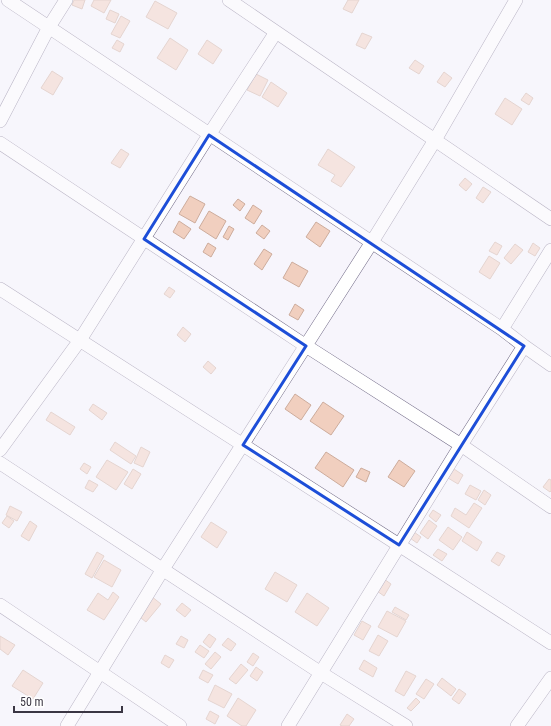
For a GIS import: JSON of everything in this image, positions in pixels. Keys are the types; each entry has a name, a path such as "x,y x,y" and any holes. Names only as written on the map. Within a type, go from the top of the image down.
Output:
{"street":[{"path":"8,0 502,329 551,365"},
{"path":"0,121 49,27 66,0"},
{"path":"229,0 551,219"},
{"path":"67,726 163,569 372,242 435,140 516,0"},
{"path":"0,450 80,340 209,135 276,32"},
{"path":"0,143 306,346 461,445 551,507"},
{"path":"502,329 551,250"},
{"path":"0,289 551,643"},
{"path":"288,726 461,445 524,346"},
{"path":"0,463 406,726"},
{"path":"0,605 180,726"},
{"path":"517,726 551,678"}],"highlighted area":[{"path":"209,135 524,346 399,545 243,445 306,346 144,239"}],"building":[{"path":"74,0 85,0 82,9 72,5"},
{"path":"94,0 111,0 104,13 91,6"},
{"path":"348,0 359,0 352,13 343,9"},
{"path":"155,1 177,13 168,29 146,17"},
{"path":"110,10 119,14 115,23 106,19"},
{"path":"121,16 130,21 120,38 111,34"},
{"path":"362,33 372,37 365,49 356,45"},
{"path":"170,38 188,50 176,70 157,58"},
{"path":"117,40 124,44 120,52 112,48"},
{"path":"207,40 222,50 213,64 198,54"},
{"path":"415,60 424,66 419,74 409,68"},
{"path":"52,71 63,78 53,95 41,88"},
{"path":"444,72 452,78 445,87 437,82"},
{"path":"256,74 268,80 260,96 247,90"},
{"path":"271,82 287,93 278,107 262,97"},
{"path":"526,93 533,98 529,105 521,100"},
{"path":"505,98 522,109 512,125 495,114"},
{"path":"121,149 129,154 120,168 111,163"},
{"path":"328,149 355,167 341,187 331,181 335,175 318,165"},
{"path":"465,178 472,184 466,191 459,185"},
{"path":"483,187 491,192 483,203 476,198"},
{"path":"190,196 205,204 195,223 179,214"},
{"path":"238,199 245,204 240,211 233,205"},
{"path":"253,205 262,211 254,224 245,218"},
{"path":"209,211 226,221 216,239 199,228"},
{"path":"179,221 191,229 184,239 173,232"},
{"path":"316,222 330,231 320,247 306,237"},
{"path":"262,225 270,231 264,239 256,233"},
{"path":"229,226 234,229 228,240 223,237"},
{"path":"495,242 502,246 497,255 489,251"},
{"path":"208,243 216,248 211,257 203,252"},
{"path":"533,243 540,248 535,256 528,252"},
{"path":"515,244 523,250 511,264 504,258"},
{"path":"264,249 272,254 262,270 254,264"},
{"path":"489,256 500,263 490,279 479,272"},
{"path":"292,262 308,271 299,287 283,278"},
{"path":"169,287 175,291 170,298 164,294"},
{"path":"295,304 304,310 298,320 289,315"},
{"path":"183,327 191,334 185,342 177,335"},
{"path":"208,361 216,368 211,374 203,367"},
{"path":"295,394 311,405 301,420 285,409"},
{"path":"323,402 344,416 331,435 310,421"},
{"path":"93,404 107,413 102,420 89,410"},
{"path":"51,412 75,427 70,435 46,420"},
{"path":"115,442 136,456 131,464 110,450"},
{"path":"141,447 150,452 143,467 134,463"},
{"path":"326,452 354,470 343,487 315,468"},
{"path":"107,460 128,472 116,490 96,477"},
{"path":"399,460 415,471 404,487 388,477"},
{"path":"84,463 91,467 87,474 80,469"},
{"path":"361,468 370,472 366,482 356,477"},
{"path":"133,469 141,474 132,489 124,484"},
{"path":"454,469 463,475 458,484 448,478"},
{"path":"549,479 551,480 550,492 543,487"},
{"path":"89,480 98,485 93,492 85,488"},
{"path":"470,485 481,491 476,500 465,494"},
{"path":"484,490 491,495 485,505 478,500"},
{"path":"474,503 482,508 469,528 451,516 455,508 466,515"},
{"path":"10,506 22,512 17,521 6,515"},
{"path":"433,510 441,515 436,522 429,516"},
{"path":"7,516 14,521 9,528 2,523"},
{"path":"429,520 437,526 428,539 420,533"},
{"path":"30,521 37,526 29,541 21,536"},
{"path":"211,522 227,532 217,548 201,537"},
{"path":"448,527 462,537 453,550 439,540"},
{"path":"414,532 421,537 417,543 410,538"},
{"path":"467,532 482,542 477,551 462,541"},
{"path":"438,549 447,554 442,561 433,555"},
{"path":"97,552 104,556 92,578 85,574"},
{"path":"497,552 505,556 499,566 491,561"},
{"path":"104,560 121,570 112,587 94,577"},
{"path":"275,572 297,585 287,602 265,589"},
{"path":"384,579 391,584 384,596 377,591"},
{"path":"113,592 119,597 104,620 87,610 98,593 108,600"},
{"path":"307,593 329,608 317,626 295,612"},
{"path":"151,596 161,604 146,622 136,614"},
{"path":"182,603 191,610 185,617 176,610"},
{"path":"395,607 409,615 406,620 392,612"},
{"path":"387,611 406,621 397,637 378,627"},
{"path":"362,621 371,626 363,640 354,635"},
{"path":"209,634 216,639 210,648 203,642"},
{"path":"378,635 388,641 379,656 369,651"},
{"path":"0,636 15,645 8,655 0,649"},
{"path":"181,636 188,640 184,648 176,644"},
{"path":"228,638 236,644 231,651 222,645"},
{"path":"200,645 209,651 204,658 195,652"},
{"path":"215,652 221,657 211,669 205,664"},
{"path":"253,653 259,657 253,666 247,662"},
{"path":"165,655 174,660 169,668 161,663"},
{"path":"364,660 377,668 373,677 359,669"},
{"path":"241,664 248,670 236,684 229,679"},
{"path":"256,667 263,672 257,681 250,676"},
{"path":"23,670 43,683 33,699 12,686"},
{"path":"203,670 213,675 208,683 199,678"},
{"path":"406,671 416,676 404,696 395,691"},
{"path":"442,678 456,689 451,696 437,685"},
{"path":"426,679 434,684 424,699 416,694"},
{"path":"215,685 232,694 224,708 208,700"},
{"path":"459,689 466,694 459,704 452,699"},
{"path":"238,698 256,710 246,726 242,726 227,716"},
{"path":"416,698 420,702 411,711 407,708"},
{"path":"210,711 219,716 215,724 206,719"},
{"path":"347,714 354,719 349,726 340,725"}]}
